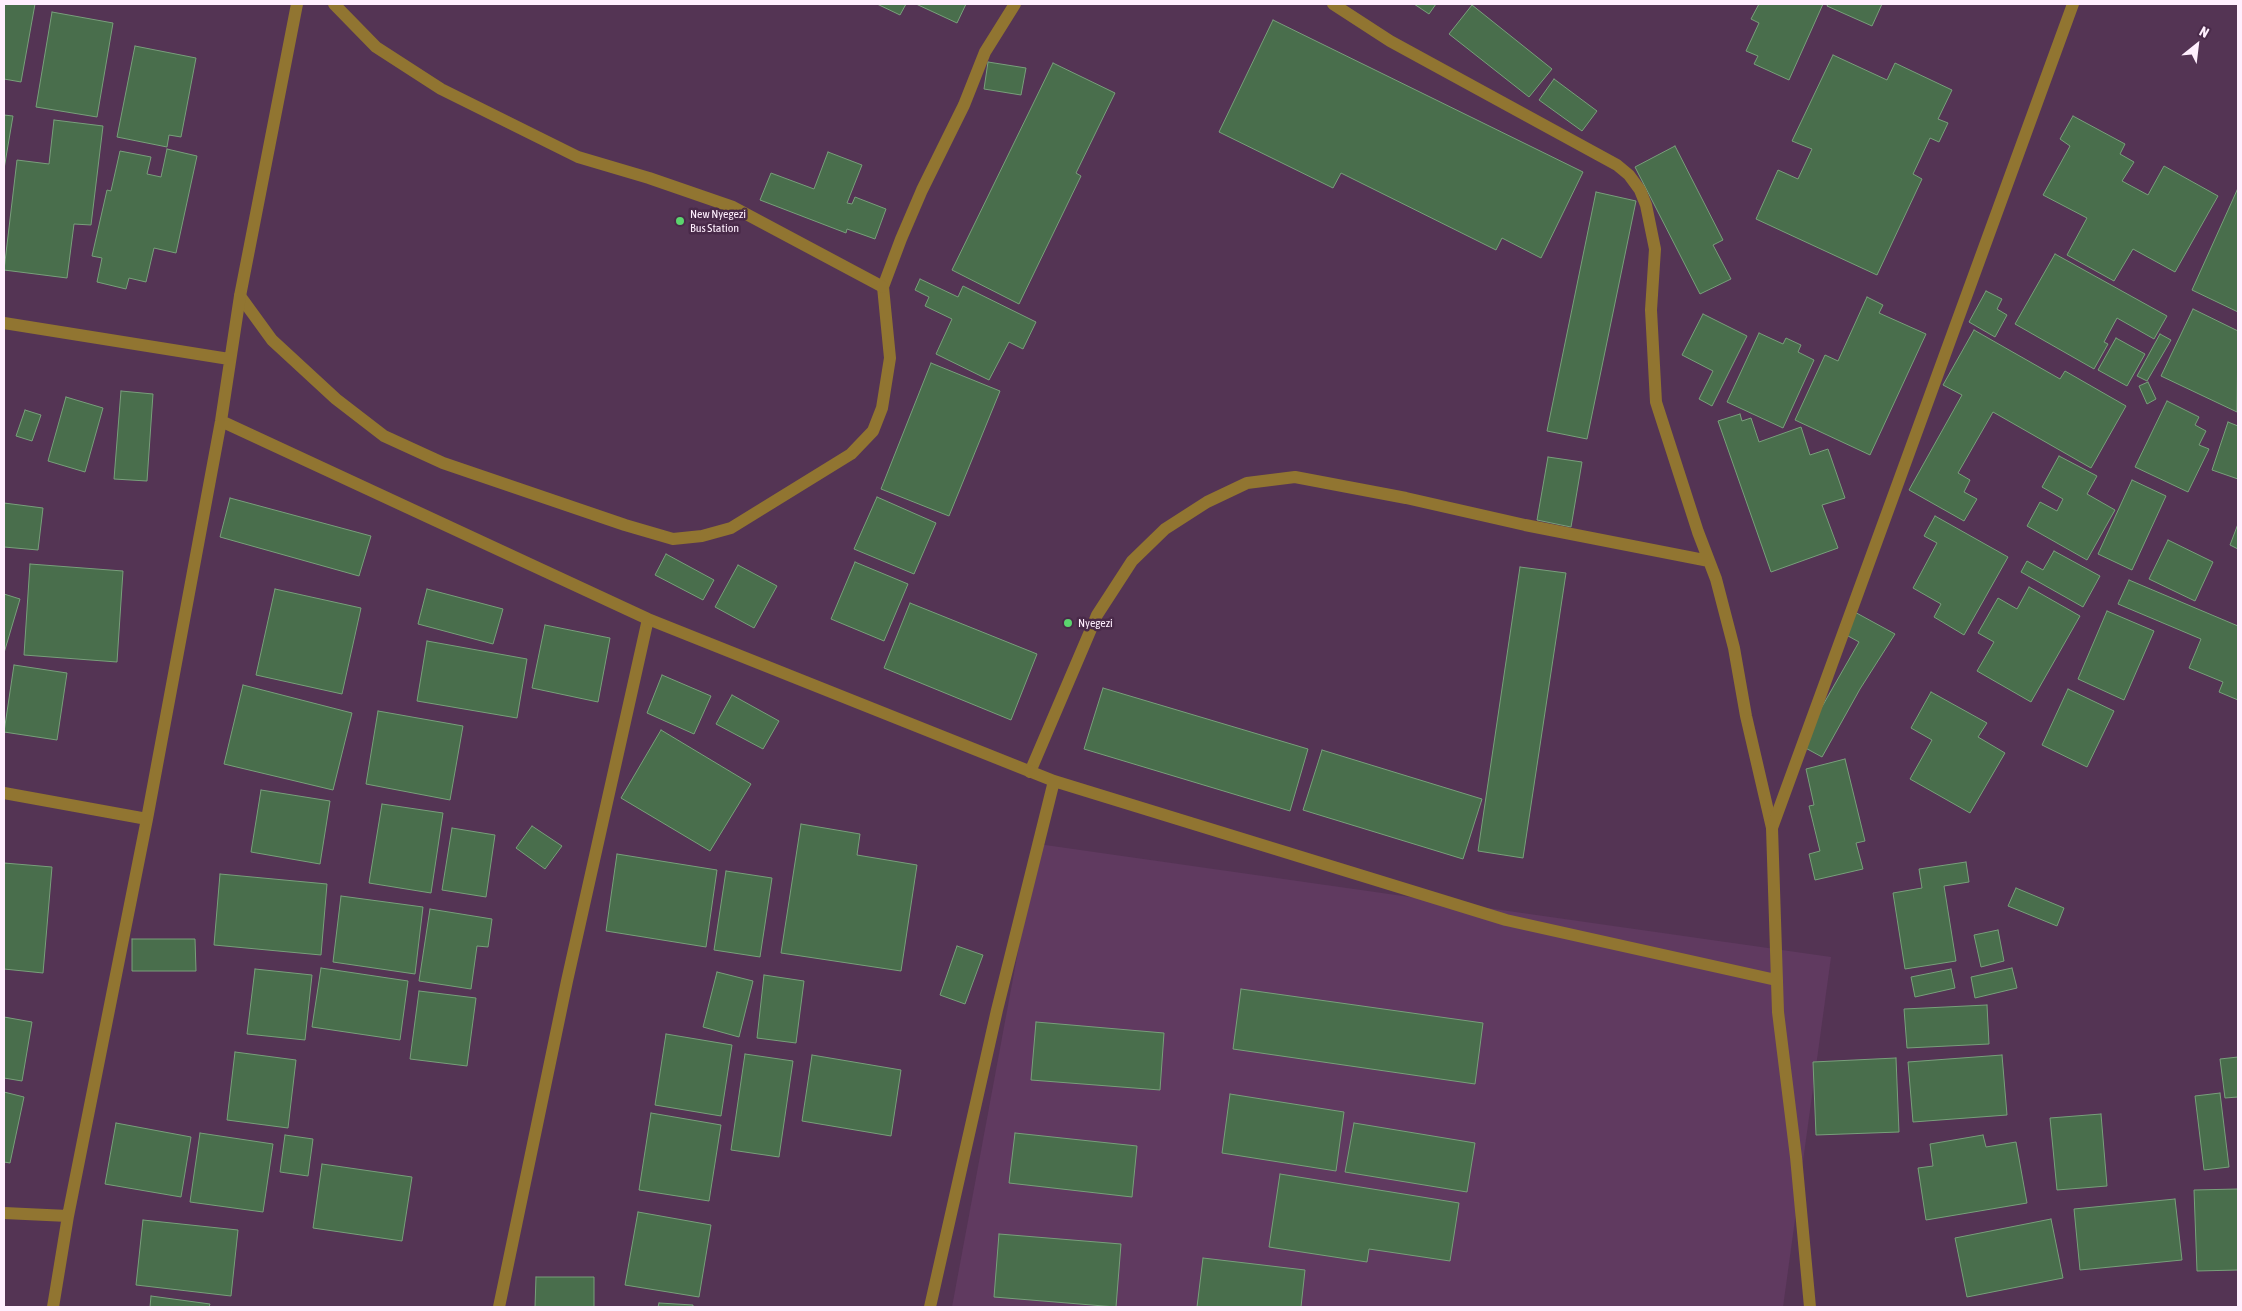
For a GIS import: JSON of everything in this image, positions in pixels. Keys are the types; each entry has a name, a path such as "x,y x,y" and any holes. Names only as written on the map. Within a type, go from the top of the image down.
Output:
{"street":[{"path":"53,1307 68,1216 147,819 221,421 240,296 296,4"},
{"path":"334,4 376,47 449,94 578,157 649,178 733,207 884,287"},
{"path":"240,296 272,340 336,399 384,436 443,463 625,525 673,539 702,536 731,528 851,454 873,431 882,408 890,358 884,287 918,198 964,105 986,52 1015,4"},
{"path":"1333,4 1390,41 1617,165 1629,175 1640,190 1646,205 1655,249 1651,310 1656,402 1716,579 1734,648 1746,716 1772,828 1776,980 1796,1157 1810,1307"},
{"path":"1772,828 2073,4"},
{"path":"4,323 230,359"},
{"path":"221,421 648,619 1054,781 1506,920 1776,980"},
{"path":"1030,772 1097,615 1132,561 1165,529 1207,502 1246,483 1295,477 1709,561"},
{"path":"500,1307 568,981 648,619"},
{"path":"930,1307 997,1010 1054,781"},
{"path":"4,793 147,819"},
{"path":"4,1214 68,1216"}],"shaded area":[{"path":"1038,844 1831,957 1783,1307 952,1307"}],"building":[{"path":"4,4 35,4 21,82 4,79"},
{"path":"877,4 906,4 900,15"},
{"path":"916,4 966,4 957,23"},
{"path":"1414,4 1436,4 1429,14"},
{"path":"1759,4 1823,4 1789,80 1754,64 1758,56 1746,51 1759,23 1751,19"},
{"path":"1828,4 1882,4 1872,26 1827,6"},
{"path":"1472,5 1552,69 1529,97 1449,34"},
{"path":"52,12 113,23 97,117 36,107"},
{"path":"1273,20 1583,172 1541,258 1502,238 1496,250 1341,173 1333,188 1219,132"},
{"path":"135,46 196,58 181,137 169,135 167,147 117,137"},
{"path":"1833,55 1887,80 1895,63 1952,90 1938,119 1948,123 1939,142 1930,138 1913,174 1922,179 1877,275 1756,219 1778,170 1798,179 1812,149 1792,141"},
{"path":"988,62 1026,68 1021,95 984,89"},
{"path":"1053,63 1115,93 1076,173 1081,176 1019,304 952,270"},
{"path":"1554,79 1597,111 1582,131 1539,100"},
{"path":"4,115 13,116 4,169"},
{"path":"2073,116 2125,144 2120,154 2134,162 2122,181 2148,195 2164,166 2218,196 2175,272 2133,249 2114,281 2067,255 2087,218 2043,195 2070,146 2060,139"},
{"path":"54,120 103,126 91,225 74,224 67,278 4,270 17,160 49,164"},
{"path":"1675,146 1723,240 1713,245 1731,279 1700,294 1635,167"},
{"path":"167,149 197,156 176,253 154,248 146,282 129,278 126,289 97,282 102,258 92,256 107,190 111,191 120,151 151,157 147,174 161,177"},
{"path":"828,152 862,165 847,203 852,204 855,197 886,209 875,239 847,229 846,233 760,200 771,173 814,189"},
{"path":"2238,188 2238,312 2192,290"},
{"path":"1596,192 1636,201 1587,439 1547,431"},
{"path":"2055,254 2167,316 2154,339 2117,318 2104,342 2108,344 2094,369 2015,324"},
{"path":"920,279 958,297 963,286 1036,322 1023,349 1009,342 989,380 936,354 952,319 925,306 929,297 915,290"},
{"path":"1986,291 2002,299 1997,309 2007,315 1995,337 1969,322"},
{"path":"1867,297 1883,305 1879,313 1926,334 1870,455 1795,420 1825,355 1838,361"},
{"path":"2193,309 2238,331 2237,412 2161,376"},
{"path":"1703,314 1747,336 1712,406 1699,399 1713,371 1682,355"},
{"path":"1974,330 2060,379 2065,371 2126,406 2091,468 1993,412 1958,473 1970,480 1964,492 1977,499 1964,521 1909,490 1962,395 1943,385"},
{"path":"1759,333 1783,344 1786,338 1801,345 1798,352 1814,360 1783,428 1727,402"},
{"path":"2160,334 2171,340 2147,381 2137,376"},
{"path":"2116,338 2145,354 2127,386 2098,370"},
{"path":"931,363 1000,391 949,516 881,489"},
{"path":"2148,382 2156,399 2147,404 2139,386"},
{"path":"121,391 153,394 147,481 114,479"},
{"path":"66,397 103,408 85,472 48,461"},
{"path":"2167,401 2199,417 2195,425 2206,431 2199,445 2209,449 2188,492 2135,467"},
{"path":"25,410 41,415 32,441 16,436"},
{"path":"1740,414 1742,421 1751,418 1759,442 1801,427 1810,455 1828,449 1845,498 1822,505 1838,548 1771,572 1718,421"},
{"path":"2228,422 2238,426 2238,479 2212,470"},
{"path":"2059,456 2097,476 2087,494 2115,510 2087,560 2027,526 2040,502 2057,511 2063,499 2042,487"},
{"path":"1548,457 1582,462 1571,527 1537,520"},
{"path":"2132,480 2166,496 2132,570 2098,554"},
{"path":"877,497 936,523 914,574 854,549"},
{"path":"230,498 371,536 359,576 220,537"},
{"path":"4,503 43,508 38,550 4,547"},
{"path":"1935,516 2008,557 1964,635 1934,617 1941,604 1913,588 1937,543 1924,536"},
{"path":"2238,524 2238,549 2230,545"},
{"path":"2168,540 2213,562 2195,601 2149,579"},
{"path":"2054,551 2100,576 2083,607 2021,572 2027,561 2043,570"},
{"path":"666,554 714,580 703,600 655,575"},
{"path":"855,562 908,584 884,641 831,619"},
{"path":"30,564 123,571 117,662 24,655"},
{"path":"738,565 777,586 754,628 715,607"},
{"path":"1520,567 1566,573 1523,858 1478,851"},
{"path":"2129,580 2238,626 2238,700 2219,692 2223,682 2189,668 2201,639 2118,604"},
{"path":"2029,587 2080,616 2031,702 1977,671 1994,642 1978,633 1998,598 2017,609"},
{"path":"275,589 361,608 342,694 256,675"},
{"path":"427,589 503,609 493,644 418,624"},
{"path":"4,594 20,599 4,653"},
{"path":"910,603 1037,654 1011,720 884,668"},
{"path":"1851,610 1895,634 1860,689 1822,757 1800,745 1859,642 1839,631"},
{"path":"2107,611 2154,631 2124,700 2078,679"},
{"path":"545,625 610,638 598,702 532,688"},
{"path":"427,641 527,659 517,718 417,701"},
{"path":"14,665 67,673 57,740 4,732"},
{"path":"662,675 711,696 694,734 647,713"},
{"path":"243,685 352,713 333,790 224,764"},
{"path":"1103,688 1308,749 1290,811 1084,749"},
{"path":"2068,689 2114,711 2087,767 2042,745"},
{"path":"1931,692 1987,723 1978,737 2005,753 1970,813 1910,779 1932,740 1911,728"},
{"path":"732,695 779,721 763,749 716,724"},
{"path":"378,711 463,726 450,800 366,784"},
{"path":"661,730 751,784 710,851 621,798"},
{"path":"1322,750 1482,799 1463,859 1303,810"},
{"path":"1845,759 1865,841 1856,843 1863,869 1815,880 1809,854 1820,851 1809,806 1814,805 1806,769"},
{"path":"261,790 330,801 320,864 251,852"},
{"path":"382,804 443,813 431,893 369,883"},
{"path":"801,824 860,834 857,855 917,865 901,971 781,953"},
{"path":"532,826 562,846 545,869 516,848"},
{"path":"452,828 495,835 486,897 442,890"},
{"path":"617,854 717,870 706,947 606,931"},
{"path":"1966,862 1969,882 1944,886 1956,961 1905,969 1893,893 1922,888 1919,869"},
{"path":"4,863 52,867 43,973 4,969"},
{"path":"726,871 772,878 760,957 714,950"},
{"path":"220,874 327,884 321,955 214,945"},
{"path":"2016,888 2064,908 2057,926 2008,906"},
{"path":"341,896 423,907 415,974 333,962"},
{"path":"430,909 492,919 488,947 477,946 471,989 419,981"},
{"path":"1998,930 2004,961 1981,967 1974,935"},
{"path":"132,939 195,939 196,971 132,971"},
{"path":"957,946 983,955 965,1004 940,995"},
{"path":"321,968 408,981 400,1040 312,1027"},
{"path":"2012,968 2017,988 1975,998 1971,977"},
{"path":"255,969 312,975 305,1040 247,1034"},
{"path":"1951,969 1955,988 1915,997 1911,977"},
{"path":"717,972 753,981 739,1037 703,1027"},
{"path":"764,975 804,981 796,1043 757,1038"},
{"path":"1241,989 1483,1023 1475,1084 1233,1049"},
{"path":"419,991 476,998 467,1066 410,1059"},
{"path":"1987,1005 1989,1044 1907,1048 1904,1009"},
{"path":"4,1017 32,1022 22,1081 4,1078"},
{"path":"1036,1022 1164,1033 1160,1090 1031,1080"},
{"path":"666,1034 732,1045 721,1116 655,1105"},
{"path":"235,1052 296,1060 288,1128 227,1120"},
{"path":"745,1054 793,1061 779,1157 731,1150"},
{"path":"812,1055 901,1070 891,1136 802,1121"},
{"path":"2002,1055 2007,1115 1913,1122 1908,1062"},
{"path":"2238,1057 2238,1097 2225,1098 2220,1059"},
{"path":"1896,1058 1899,1132 1816,1135 1813,1062"},
{"path":"4,1092 24,1097 10,1163 4,1162"},
{"path":"2220,1093 2229,1167 2204,1170 2195,1096"},
{"path":"1230,1094 1344,1112 1336,1171 1222,1153"},
{"path":"651,1113 721,1125 709,1201 639,1190"},
{"path":"2101,1114 2107,1186 2057,1190 2050,1118"},
{"path":"116,1123 191,1137 181,1197 105,1184"},
{"path":"1354,1123 1475,1143 1467,1192 1345,1172"},
{"path":"200,1133 273,1144 263,1212 190,1202"},
{"path":"1015,1133 1137,1146 1132,1197 1009,1183"},
{"path":"285,1135 313,1139 308,1176 280,1172"},
{"path":"1983,1135 1986,1147 2016,1142 2027,1203 1926,1220 1918,1168 1933,1166 1930,1144"},
{"path":"322,1164 412,1177 402,1241 313,1228"},
{"path":"1280,1174 1459,1203 1450,1261 1369,1249 1367,1262 1269,1247"},
{"path":"2238,1189 2238,1270 2197,1271 2194,1190"},
{"path":"2175,1199 2182,1260 2080,1270 2074,1209"},
{"path":"638,1212 711,1225 699,1297 625,1285"},
{"path":"2051,1219 2063,1278 1967,1297 1955,1238"},
{"path":"143,1220 238,1230 231,1296 136,1285"},
{"path":"999,1234 1121,1244 1116,1307 994,1297"},
{"path":"1203,1258 1305,1270 1301,1307 1197,1307"},
{"path":"536,1277 594,1277 594,1307 535,1307"},
{"path":"151,1296 210,1304 209,1307 150,1307"},
{"path":"659,1303 693,1305 693,1307 658,1307"}],"place":[{"name":"New Nyegezi Bus Station","path":"680,221"},
{"name":"Nyegezi","path":"1068,623"}]}
